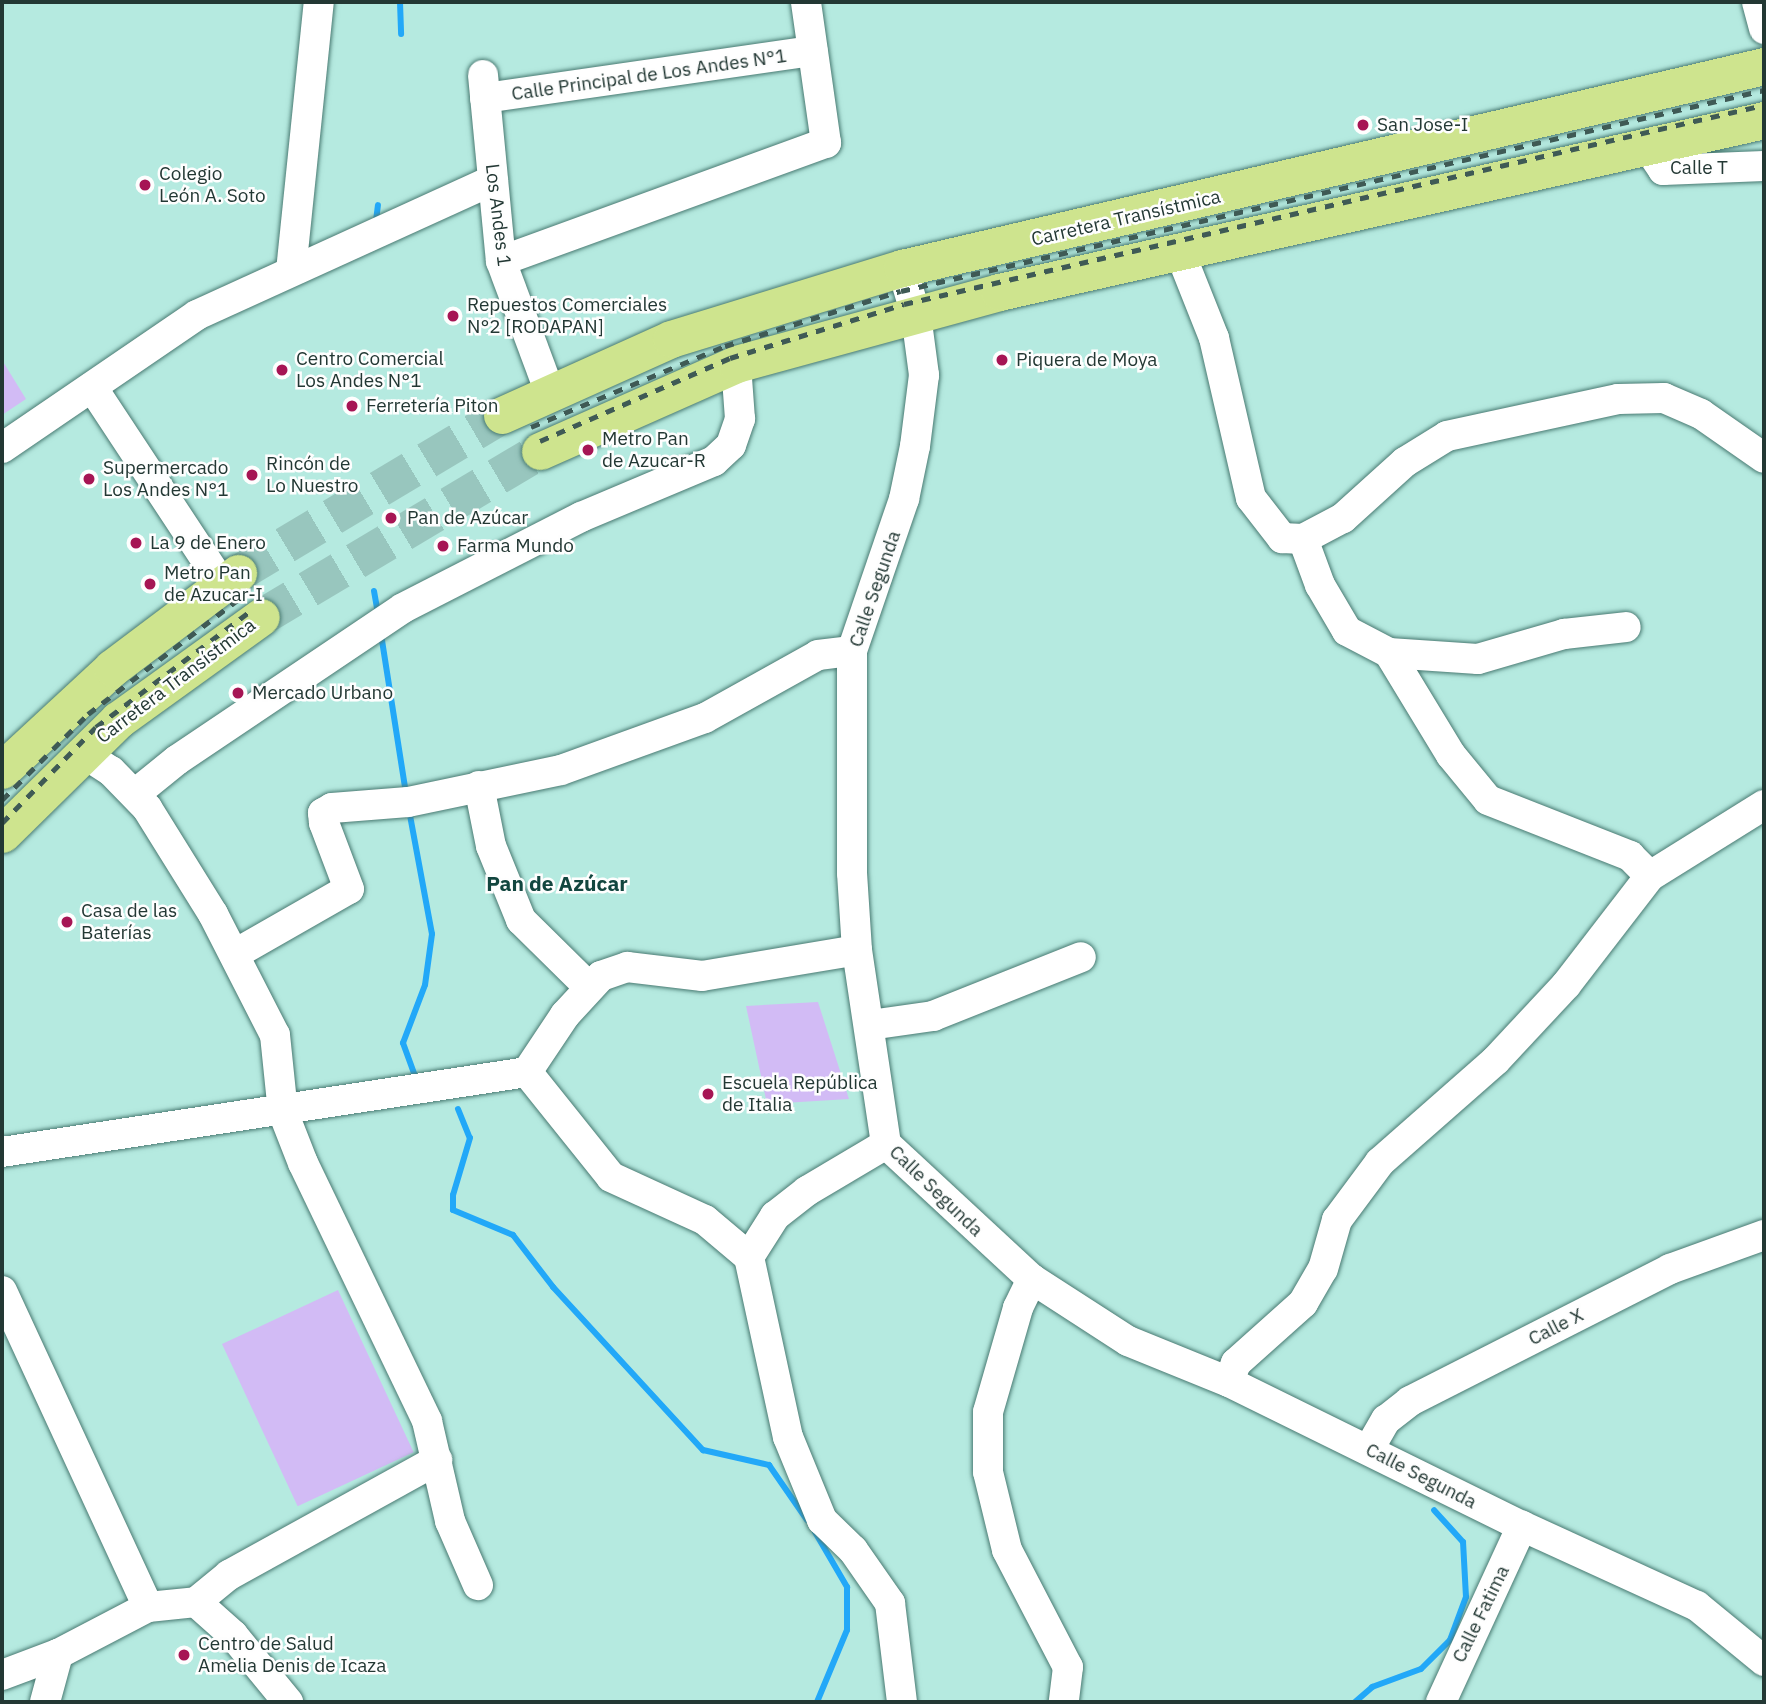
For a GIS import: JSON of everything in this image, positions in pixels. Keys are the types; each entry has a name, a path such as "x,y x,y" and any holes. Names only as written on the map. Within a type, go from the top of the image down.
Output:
{"main road":[{"name":"Carretera Transístmica","path":"502,415 549,390 671,339 902,268 1764,66"},
{"path":"540,451 736,364 916,315 1179,250 1764,120"},
{"path":"2,769 111,668 230,579"},
{"name":"Carretera Transístmica","path":"2,834 118,720 261,617"}],"street":[{"path":"291,271 319,2"},
{"path":"501,261 826,143 806,2"},
{"path":"1757,2 1764,29"},
{"name":"Calle Principal de Los Andes N°1","path":"484,86 813,51"},
{"name":"Los Andes 1","path":"484,86 501,261 549,390"},
{"name":"Calle T","path":"1647,146 1663,170 1764,166"},
{"path":"2,448 197,315 493,180"},
{"path":"1179,250 1214,338 1251,498 1282,538 1303,539 1343,518 1405,462 1447,436 1618,399 1664,398 1701,414 1764,458"},
{"name":"Calle Segunda","path":"902,268 916,315 924,375 915,446 904,499 852,650 852,873 857,950 886,1143 1032,1279 1128,1341 1229,1382 1522,1526 1697,1606 1764,1661"},
{"path":"135,794 200,745 403,608 581,517 714,461 731,445 740,419 736,364"},
{"path":"92,387 230,579"},
{"path":"1303,539 1320,586 1347,631 1389,653 1478,659 1564,634 1626,627"},
{"path":"235,954 349,889 323,813 332,808 408,802 561,770 705,718 818,655 852,650"},
{"path":"1389,653 1451,755 1488,800 1630,856 1650,876"},
{"path":"83,753 135,794 235,954 275,1035 283,1112 303,1163 428,1421 450,1521 478,1585"},
{"path":"479,786 491,846 521,920 588,986"},
{"path":"1229,1382 1236,1363 1303,1303 1323,1269 1337,1220 1380,1162 1513,1041 1574,976 1650,876 1764,805"},
{"path":"2,1152 283,1112 527,1072 588,986 601,976 627,967 702,976 857,950"},
{"path":"870,1025 933,1016 987,998 1081,957"},
{"path":"527,1072 611,1177 705,1220 749,1257 788,1437 822,1520 853,1550 890,1603 902,1702"},
{"path":"749,1257 775,1216 807,1191 886,1143"},
{"name":"Calle X","path":"1369,1449 1386,1420 1410,1401 1670,1269 1764,1235"},
{"path":"1032,1279 1018,1308 988,1412 988,1472 1007,1550 1068,1667 1064,1702"},
{"path":"2,1291 148,1607"},
{"path":"2,1675 58,1654 148,1607 196,1602 229,1575 437,1460"},
{"name":"Calle Fatima","path":"1441,1702 1522,1526"},
{"path":"196,1602 233,1635 288,1702"},
{"path":"45,1702 58,1654"}],"shaded area":[{"path":"2,360 26,399 2,415"},
{"path":"818,1002 849,1099 767,1104 746,1006"},
{"path":"338,1290 414,1452 298,1506 222,1344"}],"waterway":[{"path":"400,2 401,34"},
{"path":"376,221 378,205"},
{"path":"374,591 378,613"},
{"path":"381,634 406,793"},
{"path":"409,810 432,934 425,985 403,1043 414,1074"},
{"path":"458,1109 470,1138 453,1195 453,1210 513,1235 553,1287 703,1450 769,1465 807,1520"},
{"path":"1355,1702 1372,1687 1421,1669 1450,1640 1466,1597 1463,1542 1434,1510"},
{"path":"815,1532 847,1587 847,1630 817,1702"}],"tunnel":[{"path":"238,573 502,415"},
{"path":"261,617 540,451"}],"railway":[{"path":"531,427 725,346 901,291 1764,90"},
{"path":"540,441 730,358 904,304 1764,105"},
{"path":"2,800 88,714 239,599"},
{"path":"2,823 96,727 249,612"}],"place":[{"name":"San Jose-I","path":"1363,125"},
{"name":"Colegio León A. Soto","path":"145,185"},
{"name":"Repuestos Comerciales N°2 [RODAPAN]","path":"453,316"},
{"name":"Piquera de Moya","path":"1002,360"},
{"name":"Centro Comercial Los Andes N°1","path":"282,370"},
{"name":"Ferretería Piton","path":"352,406"},
{"name":"Metro Pan de Azucar-R","path":"588,450"},
{"name":"Rincón de Lo Nuestro","path":"252,475"},
{"name":"Supermercado Los Andes N°1","path":"89,479"},
{"name":"Pan de Azúcar","path":"391,518"},
{"name":"La 9 de Enero","path":"136,543"},
{"name":"Farma Mundo","path":"443,546"},
{"name":"Metro Pan de Azucar-I","path":"150,584"},
{"name":"Mercado Urbano","path":"238,693"},
{"name":"Casa de las Baterías","path":"67,922"},
{"name":"Escuela República de Italia","path":"708,1094"},
{"name":"Centro de Salud Amelia Denis de Icaza","path":"184,1655"}],"district":[{"name":"Pan de Azúcar","path":"557,883"}]}
